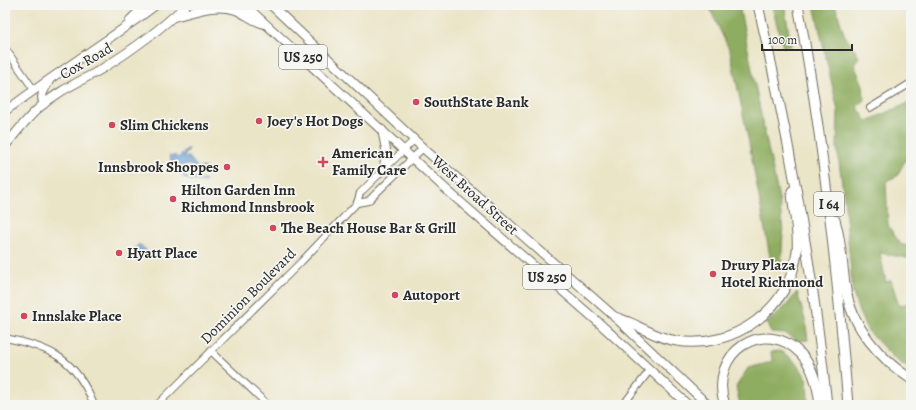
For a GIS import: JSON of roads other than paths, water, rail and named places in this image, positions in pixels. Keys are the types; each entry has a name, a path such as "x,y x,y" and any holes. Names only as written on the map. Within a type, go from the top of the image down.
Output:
{"highway":[{"name":"I 64","path":"758,5 789,145 814,296 827,405"},
{"name":"I 64","path":"798,5 814,97 829,203 848,405"},
{"path":"615,317 637,325 661,337 676,341 695,343 713,341 739,332 751,325 772,307 783,292 789,280 796,253 797,237 792,198 789,145"},
{"path":"829,203 840,236 846,289 853,314 863,332 882,356 900,372 911,379"},
{"path":"725,405 721,394 721,381 723,369 729,358 738,349 750,342 770,338 784,342 791,346 806,360 818,387 820,405"}],"main road":[{"path":"121,30 145,5"},
{"name":"Cox Road","path":"5,111 156,5"},
{"name":"Cox Road","path":"5,146 44,104 62,91 138,45 186,5"},
{"name":"West Broad Street","path":"245,5 412,158 688,405"},
{"name":"West Broad Street","path":"271,5 414,140 615,317 708,405"},
{"path":"173,17 221,7 237,10 254,21 268,26"},
{"path":"44,104 42,95 50,79"},
{"path":"34,90 36,94 35,112"},
{"path":"382,130 386,149 384,170"}],"street":[{"path":"5,48 34,90"},
{"path":"870,108 911,83"},
{"name":"Dominion Boulevard","path":"157,405 301,262 357,203 360,193 414,140"},
{"name":"Dominion Boulevard","path":"357,203 368,201 423,148"},
{"path":"5,338 40,347 60,358 83,382 94,405"},
{"path":"211,351 268,405"},
{"path":"623,405 650,370"}],"water":[{"path":"188,148 188,151 183,158 189,157 198,168 204,167 210,171 209,175 207,176 209,172 205,169 196,172 190,165 184,165 185,175 190,179 197,176 199,180 206,180 205,182 185,179 181,169 174,170 168,164 172,163 169,155 173,157 174,155 178,158"},
{"path":"139,244 147,251 143,256 135,248"}],"place":[{"name":"SouthState Bank","path":"416,102"},
{"name":"Joey's Hot Dogs","path":"259,121"},
{"name":"Slim Chickens","path":"112,125"},
{"name":"American Family Care","path":"323,162"},
{"name":"Innsbrook Shoppes","path":"227,167"},
{"name":"Hilton Garden Inn Richmond Innsbrook","path":"173,199"},
{"name":"The Beach House Bar & Grill","path":"273,228"},
{"name":"Hyatt Place","path":"119,253"},
{"name":"Drury Plaza Hotel Richmond","path":"713,274"},
{"name":"Autoport","path":"395,295"},
{"name":"Innslake Place","path":"24,316"}]}
